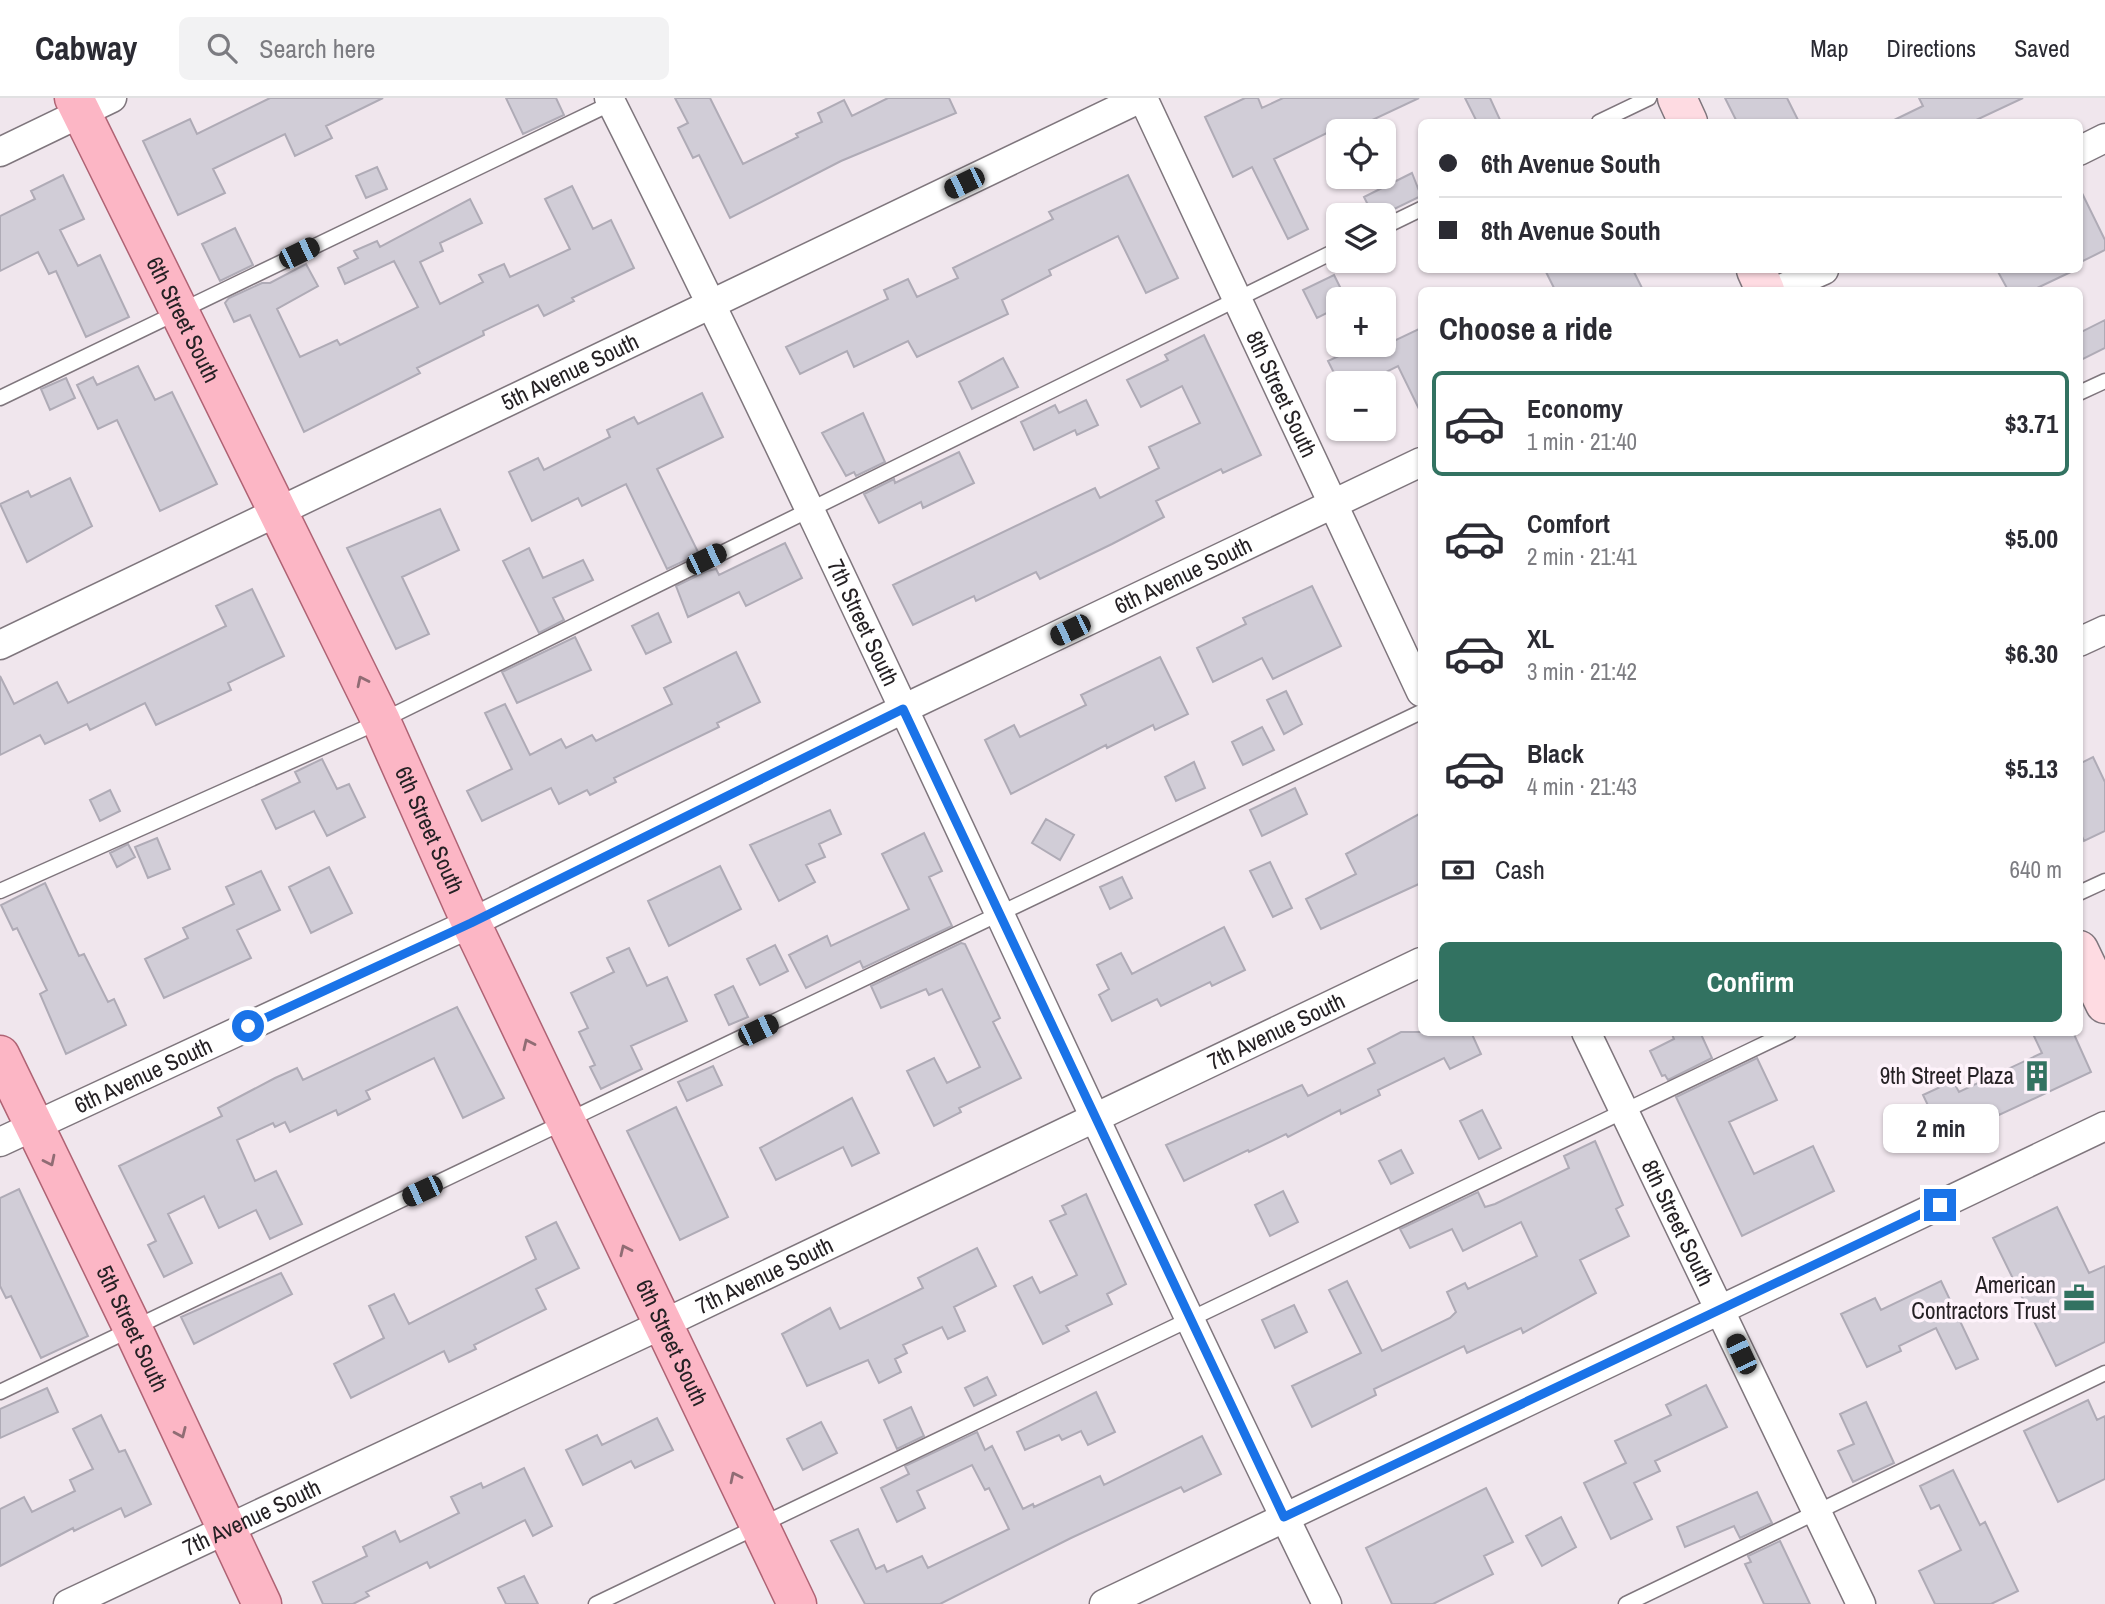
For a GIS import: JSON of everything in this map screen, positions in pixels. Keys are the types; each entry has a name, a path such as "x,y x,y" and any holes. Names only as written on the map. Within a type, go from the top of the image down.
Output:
{"main road":[{"path":"1677,98 1687,119"},
{"name":"6th Street South","path":"89,103 179,310 381,721 471,923 661,1325 797,1604"},
{"path":"2083,958 2105,1004"},
{"name":"5th Street South","path":"0,1055 17,1134 133,1329 224,1529 262,1604"}],"street":[{"name":"8th Street South","path":"1142,98 1418,686"},
{"name":"5th Avenue South","path":"0,645 1142,98"},
{"name":"7th Street South","path":"614,100 1327,1604"},
{"path":"0,152 89,103"},
{"path":"2083,148 2105,138"},
{"path":"1786,287 1817,273"},
{"name":"6th Avenue South","path":"17,1134 471,923 903,709 1418,463"},
{"path":"2083,640 2105,629"},
{"name":"7th Avenue South","path":"68,1604 661,1325 1418,963"},
{"name":"8th Street South","path":"1588,1036 1861,1604"},
{"path":"1104,1604 2105,1126"}],"lane":[{"path":"1605,119 1649,98"},
{"path":"0,398 614,100"},
{"path":"1396,221 1418,210"},
{"path":"0,891 381,721 1326,255"},
{"path":"2083,391 2105,381"},
{"path":"0,1392 1418,713"},
{"path":"2083,891 2105,881"},
{"path":"596,1604 1781,1036"},
{"path":"1626,1604 2105,1373"}],"building":[{"path":"270,98 383,98 326,126 332,138 295,156 285,134 213,169 225,193 178,215 143,141 190,119 197,134"},
{"path":"506,98 556,98 564,115 523,134"},
{"path":"675,98 710,98 743,164 822,122 818,113 844,100 852,116 888,98 949,98 956,113 841,161 730,218 699,155 693,158 678,128 688,123"},
{"path":"1245,98 1258,98 1262,108 1283,98 1419,98 1374,119 1326,119 1326,133 1274,159 1308,229 1288,239 1252,167 1233,177 1205,117"},
{"path":"1465,98 1490,98 1500,119 1476,119"},
{"path":"1725,98 1787,98 1798,119 1736,119"},
{"path":"1919,98 2023,98 1978,119 1896,119 1923,106"},
{"path":"377,167 387,189 366,198 356,176"},
{"path":"1412,173 1418,188 1418,197 1396,208 1396,203 1367,203 1364,197 1380,189 1396,189 1396,181"},
{"path":"63,175 84,219 60,230 78,266 100,255 129,317 86,337 56,271 49,274 38,252 0,271 0,216 35,199 31,191"},
{"path":"1128,175 1178,278 1146,293 1118,236 1049,270 1051,275 1002,300 1008,314 917,357 908,341 854,367 847,351 800,374 786,347 888,299 884,290 908,279 917,297 958,278 953,268 1053,219 1049,212"},
{"path":"572,186 593,229 611,220 634,268 572,298 574,301 544,316 538,305 483,331 484,335 417,368 420,373 304,432 250,315 234,322 225,303 229,298 262,283 270,283 306,264 318,286 277,309 300,357 337,340 340,345 418,307 394,261 345,284 338,268 358,258 354,251 377,241 380,247 470,199 482,223 440,243 443,251 420,262 440,304 483,282 479,275 504,264 510,277 570,249 545,199"},
{"path":"2083,195 2105,240 2105,250 2083,261"},
{"path":"235,228 253,265 220,281 202,244"},
{"path":"1546,273 1634,273 1642,287 1554,287"},
{"path":"1999,273 2069,273 2039,287 2006,287"},
{"path":"1334,275 1340,287 1326,287 1326,314 1317,318 1303,290"},
{"path":"2105,320 2105,348 2083,359 2083,331"},
{"path":"1418,329 1418,407 1398,366 1388,371 1333,371 1328,361 1336,357 1396,357 1396,340"},
{"path":"1204,335 1261,455 1223,473 1221,469 1156,501 1164,517 1112,544 1040,579 1036,572 976,601 974,596 913,625 893,585 1095,488 1100,498 1159,468 1149,447 1200,423 1182,386 1141,407 1127,380 1168,360 1165,355"},
{"path":"1003,358 1018,387 972,409 959,382"},
{"path":"138,366 155,400 172,392 217,484 160,511 117,420 98,429 77,385 93,377 97,385"},
{"path":"66,378 75,398 50,410 41,389"},
{"path":"702,393 723,437 657,469 699,554 667,569 626,484 582,506 578,498 532,521 509,472 538,458 544,470 610,437 607,430 634,417 638,424"},
{"path":"1086,400 1098,425 1077,435 1075,430 1034,450 1021,422 1055,405 1059,413"},
{"path":"863,413 885,462 856,476 854,472 846,476 822,433"},
{"path":"959,452 974,483 923,508 921,502 879,523 864,494 894,479 895,483"},
{"path":"70,478 92,526 27,562 0,504 28,491 31,497"},
{"path":"440,509 459,550 402,577 429,634 396,649 347,548"},
{"path":"785,543 802,578 746,606 739,592 688,617 676,586 707,571 716,569 719,575"},
{"path":"529,548 543,578 583,560 593,580 553,598 564,620 539,633 503,561"},
{"path":"1312,586 1341,646 1273,679 1262,658 1213,682 1197,648 1246,624 1243,618"},
{"path":"252,589 284,656 228,683 231,690 156,725 145,703 90,730 87,724 45,744 40,735 0,755 0,676 14,704 57,682 68,703 226,626 216,606"},
{"path":"658,613 671,642 646,654 632,626"},
{"path":"575,637 591,670 517,703 502,672"},
{"path":"736,652 760,702 717,723 719,727 614,778 616,782 590,795 587,790 559,804 551,788 482,821 467,791 512,769 485,713 505,704 530,755 561,739 566,748 592,735 596,741 672,704 664,688"},
{"path":"1160,657 1188,714 1155,730 1153,725 1107,748 1106,745 1011,794 985,740 1014,725 1020,737 1086,705 1081,695"},
{"path":"1286,691 1302,724 1284,734 1267,700"},
{"path":"1262,727 1274,750 1243,765 1232,742"},
{"path":"2093,757 2105,782 2105,831 2084,841 2083,839 2083,762"},
{"path":"322,759 337,789 349,784 365,817 327,836 314,811 276,829 262,800 300,782 295,772"},
{"path":"1194,762 1205,788 1176,801 1165,777"},
{"path":"1295,788 1307,814 1262,836 1250,810"},
{"path":"110,790 120,811 100,821 90,800"},
{"path":"830,810 841,834 819,844 825,857 806,865 815,882 779,901 750,845"},
{"path":"1418,815 1418,884 1321,929 1306,899 1356,874 1346,854"},
{"path":"1046,819 1074,835 1060,860 1032,843"},
{"path":"924,833 942,871 929,877 952,926 863,968 860,961 806,988 789,955 827,936 831,946 909,909 882,854"},
{"path":"157,838 170,869 148,878 135,847"},
{"path":"128,844 135,857 117,867 110,853"},
{"path":"1270,862 1292,908 1273,917 1250,871"},
{"path":"720,866 741,909 669,946 648,901"},
{"path":"329,867 352,913 311,933 289,887"},
{"path":"261,871 280,910 237,930 251,958 164,998 145,959 188,938 183,928 234,904 226,887"},
{"path":"1122,877 1132,898 1110,909 1100,887"},
{"path":"45,883 79,956 84,954 108,1002 114,999 126,1025 66,1054 40,994 47,990 17,928 13,930 1,905"},
{"path":"1224,927 1245,970 1212,986 1210,982 1161,1006 1157,999 1112,1021 1099,995 1109,989 1097,965 1121,953 1132,974"},
{"path":"961,943 965,944 1000,1018 993,1022 1021,1078 959,1108 961,1112 934,1126 907,1071 934,1058 947,1083 980,1067 942,989 929,995 926,989 881,1008 871,986"},
{"path":"775,945 788,971 760,985 747,959"},
{"path":"629,948 647,986 667,977 687,1021 631,1046 642,1069 601,1089 590,1067 595,1065 579,1032 588,1028 571,993 614,972 607,958"},
{"path":"733,986 748,1017 729,1025 715,995"},
{"path":"457,1007 504,1098 463,1118 434,1058 366,1091 370,1099 338,1115 336,1110 290,1132 285,1122 275,1127 273,1123 237,1140 255,1181 276,1171 302,1224 270,1239 256,1210 219,1228 204,1196 168,1214 192,1263 164,1277 148,1245 156,1241 119,1166 222,1116 218,1108 275,1078 297,1068 303,1080"},
{"path":"1401,1032 1418,1032 1418,1036 1473,1036 1481,1054 1450,1069 1444,1058 1378,1090 1380,1095 1341,1114 1340,1110 1288,1137 1286,1134 1249,1152 1248,1150 1184,1181 1166,1145 1302,1085 1308,1096 1375,1063 1368,1049"},
{"path":"1673,1036 1702,1036 1712,1058 1668,1080 1665,1075 1662,1076 1650,1051 1674,1039"},
{"name":"9th Street Plaza","path":"2034,1036 2075,1036 2091,1072 1999,1115 1997,1111 1943,1137 1923,1095 1953,1081 1959,1092 2042,1053"},
{"path":"1757,1058 1777,1100 1729,1122 1754,1174 1813,1146 1834,1191 1742,1236 1676,1097"},
{"path":"713,1066 722,1085 687,1101 678,1082"},
{"path":"852,1098 879,1153 852,1166 843,1147 776,1180 760,1148"},
{"path":"676,1107 728,1217 680,1240 627,1131"},
{"path":"1482,1110 1501,1148 1479,1159 1460,1121"},
{"path":"1595,1141 1623,1205 1616,1209 1629,1236 1580,1260 1596,1293 1523,1333 1521,1328 1467,1353 1464,1346 1374,1389 1376,1395 1312,1427 1292,1386 1361,1353 1329,1290 1347,1281 1382,1351 1450,1318 1456,1312 1447,1292 1465,1283 1468,1289 1537,1256 1521,1222 1463,1251 1452,1229 1410,1248 1400,1229 1478,1192 1485,1207 1495,1204 1569,1168 1564,1156"},
{"path":"1401,1150 1413,1173 1391,1184 1379,1161"},
{"path":"19,1189 88,1336 41,1358 11,1296 6,1298 0,1286 0,1198"},
{"path":"1283,1191 1298,1222 1270,1236 1255,1205"},
{"path":"1086,1194 1126,1284 1107,1294 1112,1304 1066,1326 1069,1331 1043,1344 1014,1286 1032,1277 1040,1293 1077,1275 1050,1221 1066,1214 1062,1206"},
{"path":"2057,1207 2089,1273 2105,1266 2105,1342 2056,1366 1993,1238"},
{"path":"556,1222 579,1268 536,1289 546,1309 474,1345 476,1349 449,1362 444,1351 351,1398 334,1364 384,1338 369,1306 394,1294 409,1324 536,1259 526,1237"},
{"path":"977,1248 996,1286 954,1307 965,1331 948,1339 942,1327 903,1345 907,1353 895,1359 901,1372 879,1383 868,1360 807,1386 782,1334 830,1308 840,1329 923,1288 918,1278"},
{"path":"281,1273 292,1294 194,1344 181,1317"},
{"path":"1941,1281 1978,1359 1956,1369 1936,1328 1899,1346 1901,1351 1867,1367 1841,1314 1875,1298 1881,1310"},
{"path":"1294,1305 1307,1332 1275,1348 1262,1320"},
{"path":"987,1377 996,1395 974,1406 965,1388"},
{"path":"1706,1385 1727,1427 1655,1461 1660,1471 1634,1483 1652,1519 1611,1539 1584,1483 1626,1463 1615,1441 1671,1415 1666,1405"},
{"path":"47,1388 58,1412 0,1438 0,1409"},
{"path":"1096,1392 1115,1432 1088,1445 1081,1431 1062,1440 1059,1435 1025,1450 1017,1432"},
{"path":"2088,1400 2097,1420 2105,1416 2105,1479 2058,1502 2024,1431"},
{"path":"1866,1402 1894,1463 1853,1482 1838,1451 1854,1444 1840,1414"},
{"path":"911,1407 924,1436 897,1449 884,1420"},
{"path":"101,1415 119,1452 125,1450 151,1504 125,1517 121,1508 74,1531 73,1528 0,1566 0,1509 24,1497 32,1512 75,1491 70,1480 93,1469 73,1429"},
{"path":"657,1418 673,1450 635,1468 631,1461 583,1485 566,1450 597,1435 602,1445"},
{"path":"821,1422 837,1453 803,1470 787,1439"},
{"path":"977,1432 985,1450 992,1446 1023,1509 1033,1504 1034,1507 1100,1476 1104,1485 1202,1436 1221,1474 1184,1492 1181,1487 1071,1538 940,1604 865,1604 831,1541 858,1529 876,1569 884,1565 887,1572 922,1556 928,1568 1009,1529 989,1488 985,1490 972,1465 917,1491 925,1508 897,1522 881,1488 909,1474 905,1466"},
{"path":"524,1468 552,1526 533,1536 525,1520 430,1568 427,1562 366,1592 369,1596 353,1604 323,1604 313,1582 367,1556 363,1547 395,1531 400,1542 459,1513 451,1497 481,1483 483,1488"},
{"path":"1953,1470 1980,1525 1985,1522 2018,1591 1991,1604 1935,1604 1919,1571 1961,1550 1939,1505 1931,1509 1920,1486"},
{"path":"1486,1488 1513,1542 1484,1556 1493,1574 1433,1604 1392,1604 1366,1548"},
{"path":"1757,1492 1772,1523 1740,1538 1734,1526 1685,1547 1677,1527"},
{"path":"1561,1517 1576,1547 1542,1566 1526,1536"},
{"path":"1780,1541 1810,1604 1764,1604 1745,1564 1751,1562 1748,1556"},
{"path":"524,1576 538,1604 506,1604 498,1588"}],"place":[{"name":"9th Street Plaza","path":"2037,1076"},
{"name":"American Contractors Trust","path":"2079,1298"}],"route":[{"path":"248,1026 471,923 903,709 1284,1517 1940,1205"}]}
